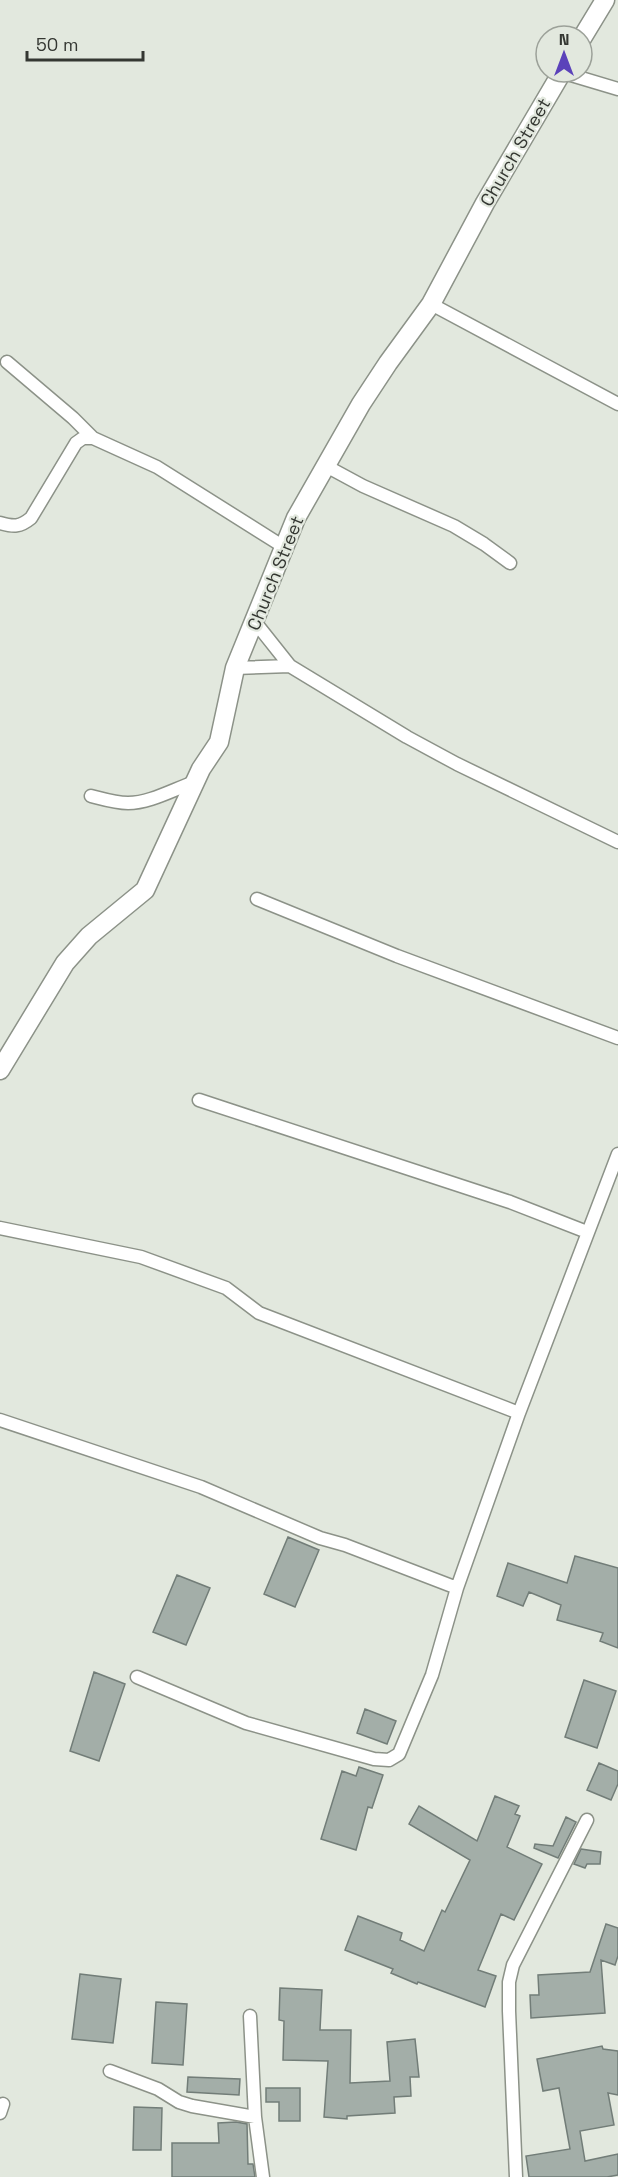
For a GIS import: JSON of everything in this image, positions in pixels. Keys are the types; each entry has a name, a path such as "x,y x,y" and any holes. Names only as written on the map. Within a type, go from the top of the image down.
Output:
{"street":[{"path":"590,24 605,0"},
{"path":"594,82 618,89"},
{"name":"Church Street","path":"0,1070 65,963 89,936 145,890 201,769 219,742 236,668 296,518 382,371 431,304 485,203 554,84"},
{"path":"431,304 618,404"},
{"path":"7,362 93,438 157,467 284,547"},
{"path":"0,523 22,526 31,518 76,443 83,438 93,438"},
{"path":"326,465 363,486 454,526 510,563"},
{"path":"255,622 290,666 457,764 618,842"},
{"path":"236,668 290,666"},
{"path":"91,796 131,803 195,782"},
{"path":"257,899 397,956 618,1038"},
{"path":"200,1100 510,1202 587,1232"},
{"path":"137,1677 246,1723 374,1760 389,1760 399,1754 432,1675 457,1588 519,1413 618,1154"},
{"path":"0,1228 141,1257 189,1274 226,1288 259,1313 519,1413"},
{"path":"0,1420 201,1487 320,1538 345,1545 457,1588"},
{"path":"516,2177 509,2011 510,1975 587,1820"},
{"path":"249,2016 255,2117 263,2177"},
{"path":"110,2070 158,2089 179,2102 255,2117"}],"building":[{"path":"288,1537 319,1550 295,1607 264,1594"},
{"path":"575,1556 618,1568 618,1648 600,1641 603,1633 557,1620 561,1605 529,1592 523,1606 497,1596 508,1563 567,1583"},
{"path":"177,1575 210,1588 186,1645 153,1632"},
{"path":"94,1672 125,1684 99,1761 70,1751"},
{"path":"584,1680 616,1691 597,1748 565,1737"},
{"path":"365,1709 396,1721 387,1744 357,1733"},
{"path":"599,1763 618,1771 618,1784 611,1800 587,1790"},
{"path":"359,1767 383,1775 372,1808 368,1807 356,1850 321,1839 342,1771 356,1776"},
{"path":"495,1796 519,1806 515,1814 520,1816 507,1847 542,1864 514,1920 501,1914 478,1970 496,1976 485,2007 418,1982 417,1984 391,1973 393,1969 345,1950 358,1916 402,1933 400,1940 424,1951 442,1910 445,1912 470,1860 409,1824 419,1806 477,1841"},
{"path":"566,1817 576,1822 558,1858 534,1848 535,1844 553,1846"},
{"path":"581,1849 601,1852 600,1864 587,1864 585,1868 574,1864"},
{"path":"606,1924 618,1928 618,1956 615,1965 601,1960 605,2013 531,2018 530,1995 539,1995 538,1975 590,1972"},
{"path":"80,1974 121,1979 113,2043 72,2039"},
{"path":"280,1988 322,1990 320,2030 351,2030 350,2083 390,2081 387,2042 415,2039 419,2077 410,2077 411,2096 394,2097 395,2113 347,2116 347,2119 324,2117 328,2061 283,2060 284,2021 279,2020"},
{"path":"156,2002 187,2004 183,2065 152,2063"},
{"path":"602,2046 603,2049 618,2051 618,2095 608,2093 614,2125 580,2131 585,2161 618,2154 618,2175 529,2177 526,2156 570,2149 559,2088 543,2091 537,2059"},
{"path":"188,2077 240,2079 239,2095 187,2092"},
{"path":"266,2088 300,2088 300,2121 279,2121 279,2102 266,2102"},
{"path":"134,2107 162,2108 161,2150 133,2150"},
{"path":"218,2123 247,2124 248,2164 253,2164 255,2177 172,2177 172,2143 219,2143"}]}
